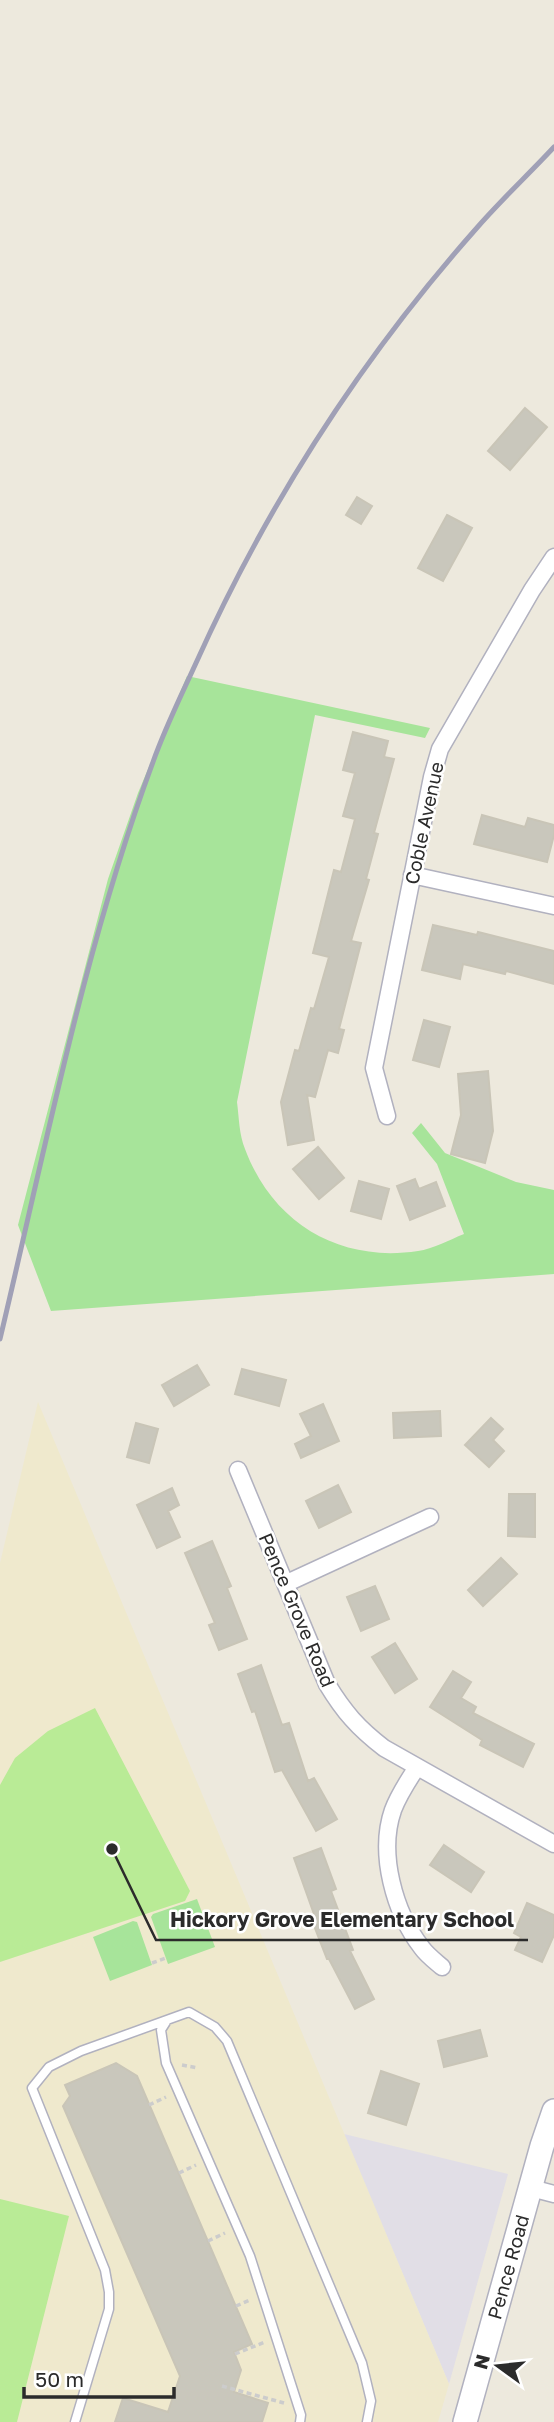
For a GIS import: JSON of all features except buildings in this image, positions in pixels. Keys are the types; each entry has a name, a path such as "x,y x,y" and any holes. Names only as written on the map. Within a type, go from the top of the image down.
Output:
{"street":[{"name":"Coble Avenue","path":"387,1116 374,1068 432,777 440,749 554,557"},
{"path":"412,875 554,906"},
{"name":"Pence Grove Road","path":"238,1470 327,1684 342,1710 361,1731 417,1767 554,1844"},
{"path":"287,1583 430,1517"},
{"path":"417,1767 393,1810 388,1831 388,1873 409,1928 422,1949 442,1966"},
{"name":"Pence Road","path":"466,2422 554,2111"},
{"path":"531,2188 554,2194"}],"lane":[{"path":"75,2422 109,2309 109,2292 104,2270 32,2088 49,2067 80,2050 189,2012 215,2027 227,2041 362,2363 371,2401 367,2422"},
{"path":"166,2022 161,2030 166,2063 250,2256 301,2415 300,2422"}],"path":[{"path":"152,1964 166,1958"},
{"path":"149,2105 171,2095"},
{"path":"178,2173 201,2163"},
{"path":"208,2241 230,2231"},
{"path":"236,2306 254,2299"},
{"path":"235,2354 267,2341"},
{"path":"222,2386 286,2404"}],"shaded area":[{"path":"38,1402 449,2384 438,2422 0,2422 0,1563"},
{"path":"344,2134 508,2174 449,2384"}],"green space":[{"path":"187,676 430,728 425,738 315,715 237,1102 243,1144 257,1175 291,1217 313,1233 336,1244 362,1251 389,1253 429,1248 464,1234 437,1164 412,1133 421,1123 445,1153 516,1182 554,1190 554,1274 51,1311 18,1225 108,879 138,793"},
{"path":"95,1708 190,1891 185,1901 0,1962 0,1785 15,1758 48,1731"},
{"path":"197,1899 215,1947 168,1964 151,1917"},
{"path":"133,1921 137,1922 152,1965 110,1981 93,1937"},
{"path":"0,2199 69,2216 17,2422 0,2422"}],"railway":[{"path":"0,1339 86,975 129,832 173,712 253,547 285,491 355,382 433,279 485,219 554,147"}],"place":[{"name":"Hickory Grove Elementary School","path":"112,1849"}]}
